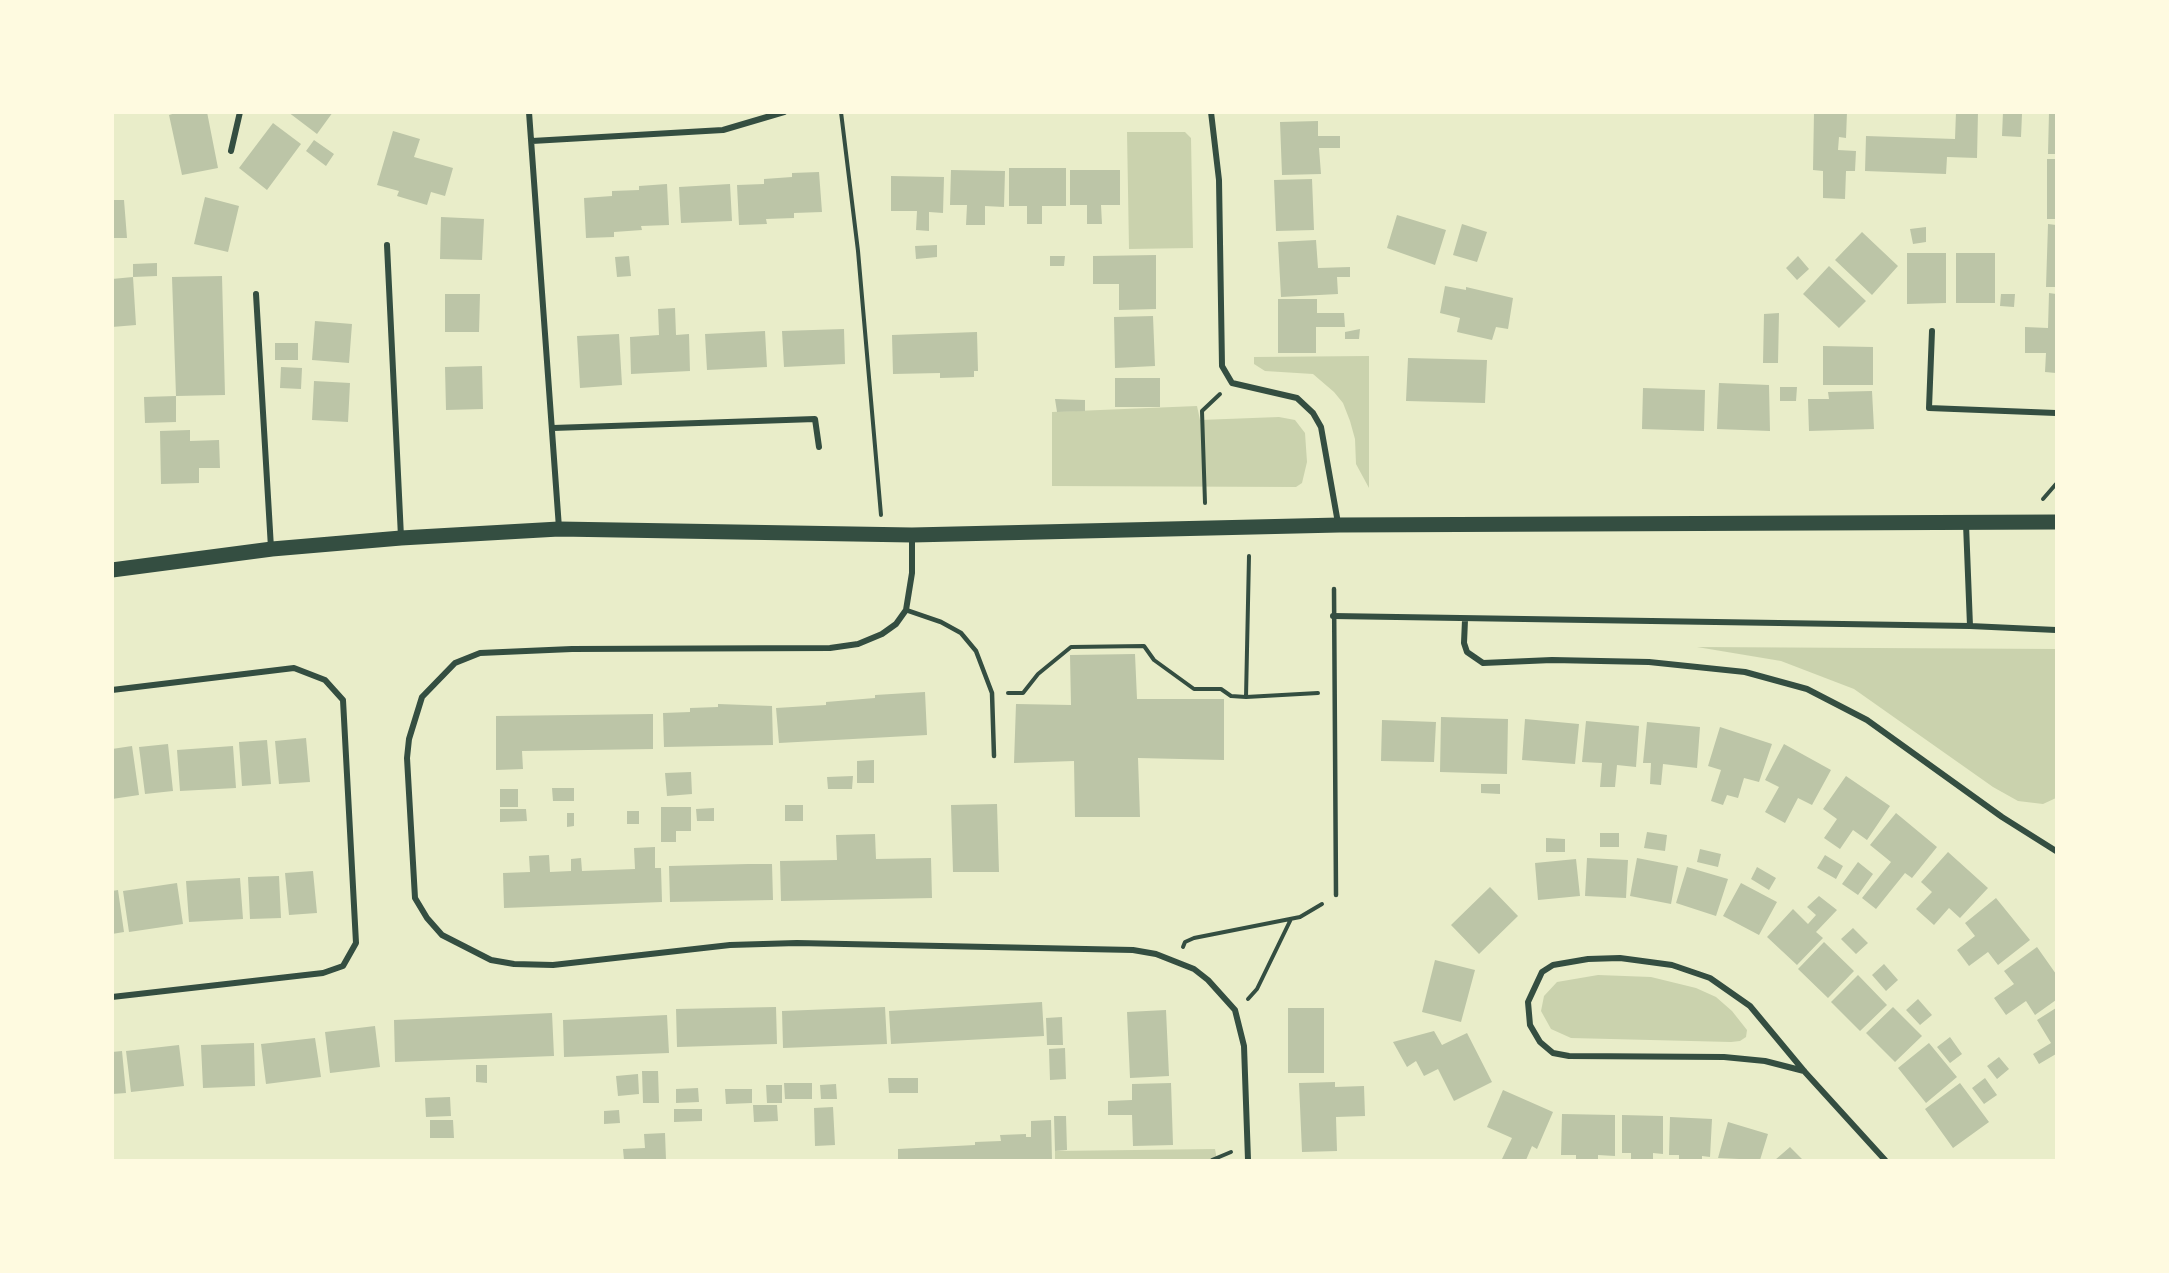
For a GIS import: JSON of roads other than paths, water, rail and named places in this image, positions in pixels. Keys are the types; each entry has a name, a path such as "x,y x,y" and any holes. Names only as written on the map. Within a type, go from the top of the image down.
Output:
{"main road":[{"path":"112,570 272,549 401,538 559,529 912,535 1339,525 2056,522"}],"street":[{"path":"231,151 240,112"},
{"path":"529,112 559,529"},
{"path":"532,141 723,130 784,112"},
{"path":"1211,112 1219,180 1222,366 1232,383 1297,398 1313,413 1323,436 1339,525"},
{"path":"387,245 401,538"},
{"path":"256,294 272,549"},
{"path":"1932,331 1929,408 2056,413"},
{"path":"553,428 815,419 819,447"},
{"path":"1966,524 1970,626"},
{"path":"912,535 912,573 906,610 896,624 871,640 830,648 480,653 455,663 422,697 409,739 407,758 416,898 427,918 442,934 470,951 491,960 514,964 553,965 730,945 797,943 1132,950 1179,962 1208,980 1235,1010 1244,1046 1248,1161"},
{"path":"1333,616 1465,620 1970,626 2056,630"},
{"path":"1465,620 1464,642 1467,652 1483,663 1551,660 1648,662 1745,672 1807,689 1867,720 2002,817 2056,851"},
{"path":"112,690 294,669 325,680 343,700 356,943 343,966 323,974 112,997"},
{"path":"1804,1071 1765,1061 1724,1057 1569,1056 1553,1053 1540,1042 1530,1025 1528,1002 1534,983 1542,972 1553,965 1588,959 1620,958 1672,965 1710,978 1742,1000 1885,1161"}],"lane":[{"path":"1334,589 1336,895"},
{"path":"906,610 941,622 961,633 976,651 992,693 994,756"}]}
